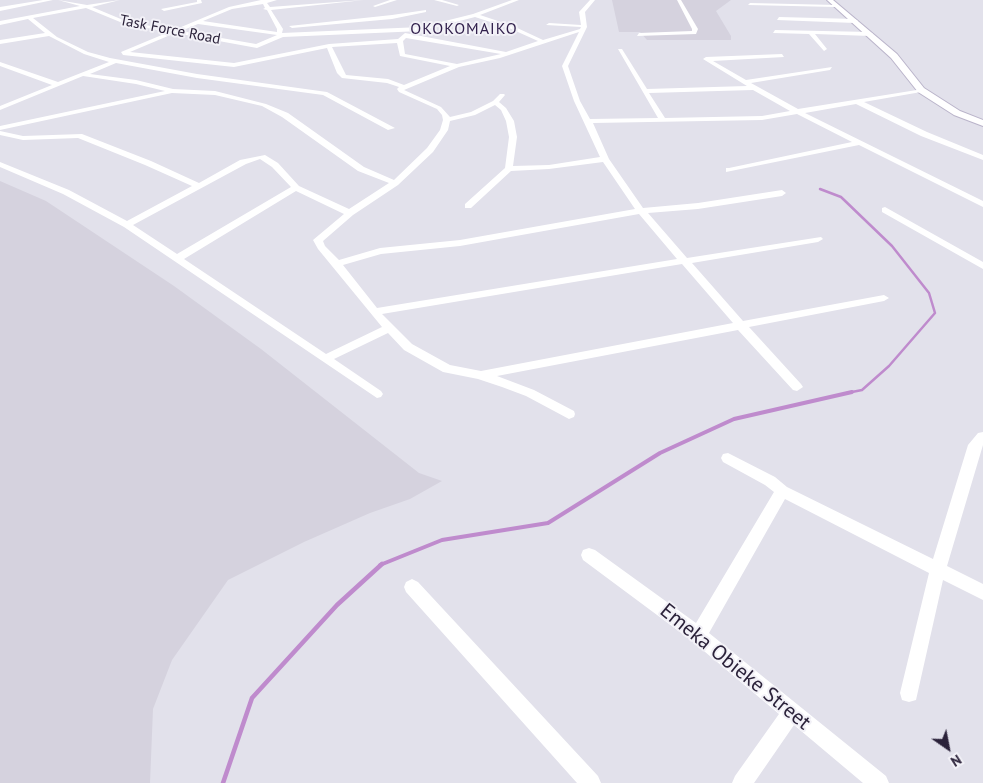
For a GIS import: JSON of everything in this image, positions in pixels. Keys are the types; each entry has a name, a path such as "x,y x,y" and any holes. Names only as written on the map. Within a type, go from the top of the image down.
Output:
{"street":[{"path":"0,8 51,0"},
{"name":"Task Force Road","path":"60,0 86,6 127,23 253,45 262,45 280,32"},
{"path":"0,23 118,0"},
{"path":"164,9 200,3 199,0"},
{"path":"0,108 85,75 113,61 123,53 231,8 275,0"},
{"path":"266,9 362,0"},
{"path":"375,6 395,0"},
{"path":"436,0 457,5"},
{"path":"402,65 400,41 405,33 475,16 518,0"},
{"path":"593,0 582,12 583,29 565,66 577,101 588,120 605,159 641,211 797,387"},
{"path":"639,36 694,33 695,29 679,0"},
{"path":"830,0 900,56 927,90 938,99 958,111 983,122"},
{"path":"263,1 280,32"},
{"path":"750,4 835,3 894,56 921,90 946,107 983,122"},
{"path":"321,4 324,10"},
{"path":"280,32 331,22 392,17 424,11"},
{"path":"328,16 331,22"},
{"path":"475,16 511,27 544,42"},
{"path":"28,17 50,34 86,53 113,61 197,76 325,94 391,128"},
{"path":"779,20 855,21"},
{"path":"196,22 280,32 364,30 405,33 509,54"},
{"path":"549,25 583,29"},
{"path":"569,414 530,394 480,375 447,369 408,347 375,312 318,240 350,213 395,183 438,141 447,120 445,114 439,108 400,90 457,66 509,54 583,29"},
{"path":"774,32 870,34"},
{"path":"810,32 824,50"},
{"path":"0,42 50,34"},
{"path":"123,53 234,66 328,46 400,41"},
{"path":"328,46 340,74 344,77 388,81 404,87"},
{"path":"620,50 662,118"},
{"path":"402,55 457,66"},
{"path":"782,56 706,59 753,88 858,143 983,204"},
{"path":"0,64 59,85"},
{"path":"745,82 830,68"},
{"path":"85,75 136,82 173,91 215,93 275,109 353,164 395,183"},
{"path":"644,91 753,88"},
{"path":"588,120 762,118 921,90"},
{"path":"0,128 173,91"},
{"path":"447,120 473,114 495,102 502,95"},
{"path":"856,101 924,134 983,158"},
{"path":"495,102 504,109 510,121 514,137 509,170"},
{"path":"0,133 23,138 79,136 148,163 199,186"},
{"path":"729,170 858,143"},
{"path":"127,225 243,162 260,157 265,157 275,165 296,188 350,213"},
{"path":"468,206 509,170 605,159"},
{"path":"0,164 66,192 127,225 377,394"},
{"path":"178,258 296,188"},
{"path":"337,264 370,253 460,243 641,211 698,206 782,193"},
{"path":"885,210 983,265"},
{"path":"375,312 818,239"},
{"path":"480,375 884,298"},
{"path":"325,359 389,328"},
{"path":"910,693 938,568 975,445 983,437"},
{"path":"728,458 770,481 782,491 983,592"},
{"path":"698,635 782,491"},
{"name":"Emeka Obieke Street","path":"589,555 698,635 879,783"},
{"path":"412,588 591,783"},
{"path":"742,783 792,712"}],"shaded area":[{"path":"612,0 731,0 716,11 731,36 731,40 647,40 640,32 619,32"},
{"path":"0,181 46,201 174,286 261,349 419,473 442,481 410,499 370,513 304,542 228,580 172,660 153,709 150,783 0,783"}],"waterway":[{"path":"820,189 841,197 892,246 929,293 935,313 889,366 862,390 852,392"},
{"path":"382,564 442,540 548,523 660,453 734,419 852,392"},
{"path":"847,393 852,392"},
{"path":"223,783 252,698 337,605 382,564"}],"district":[{"name":"OKOKOMAIKO","path":"464,29"}]}
